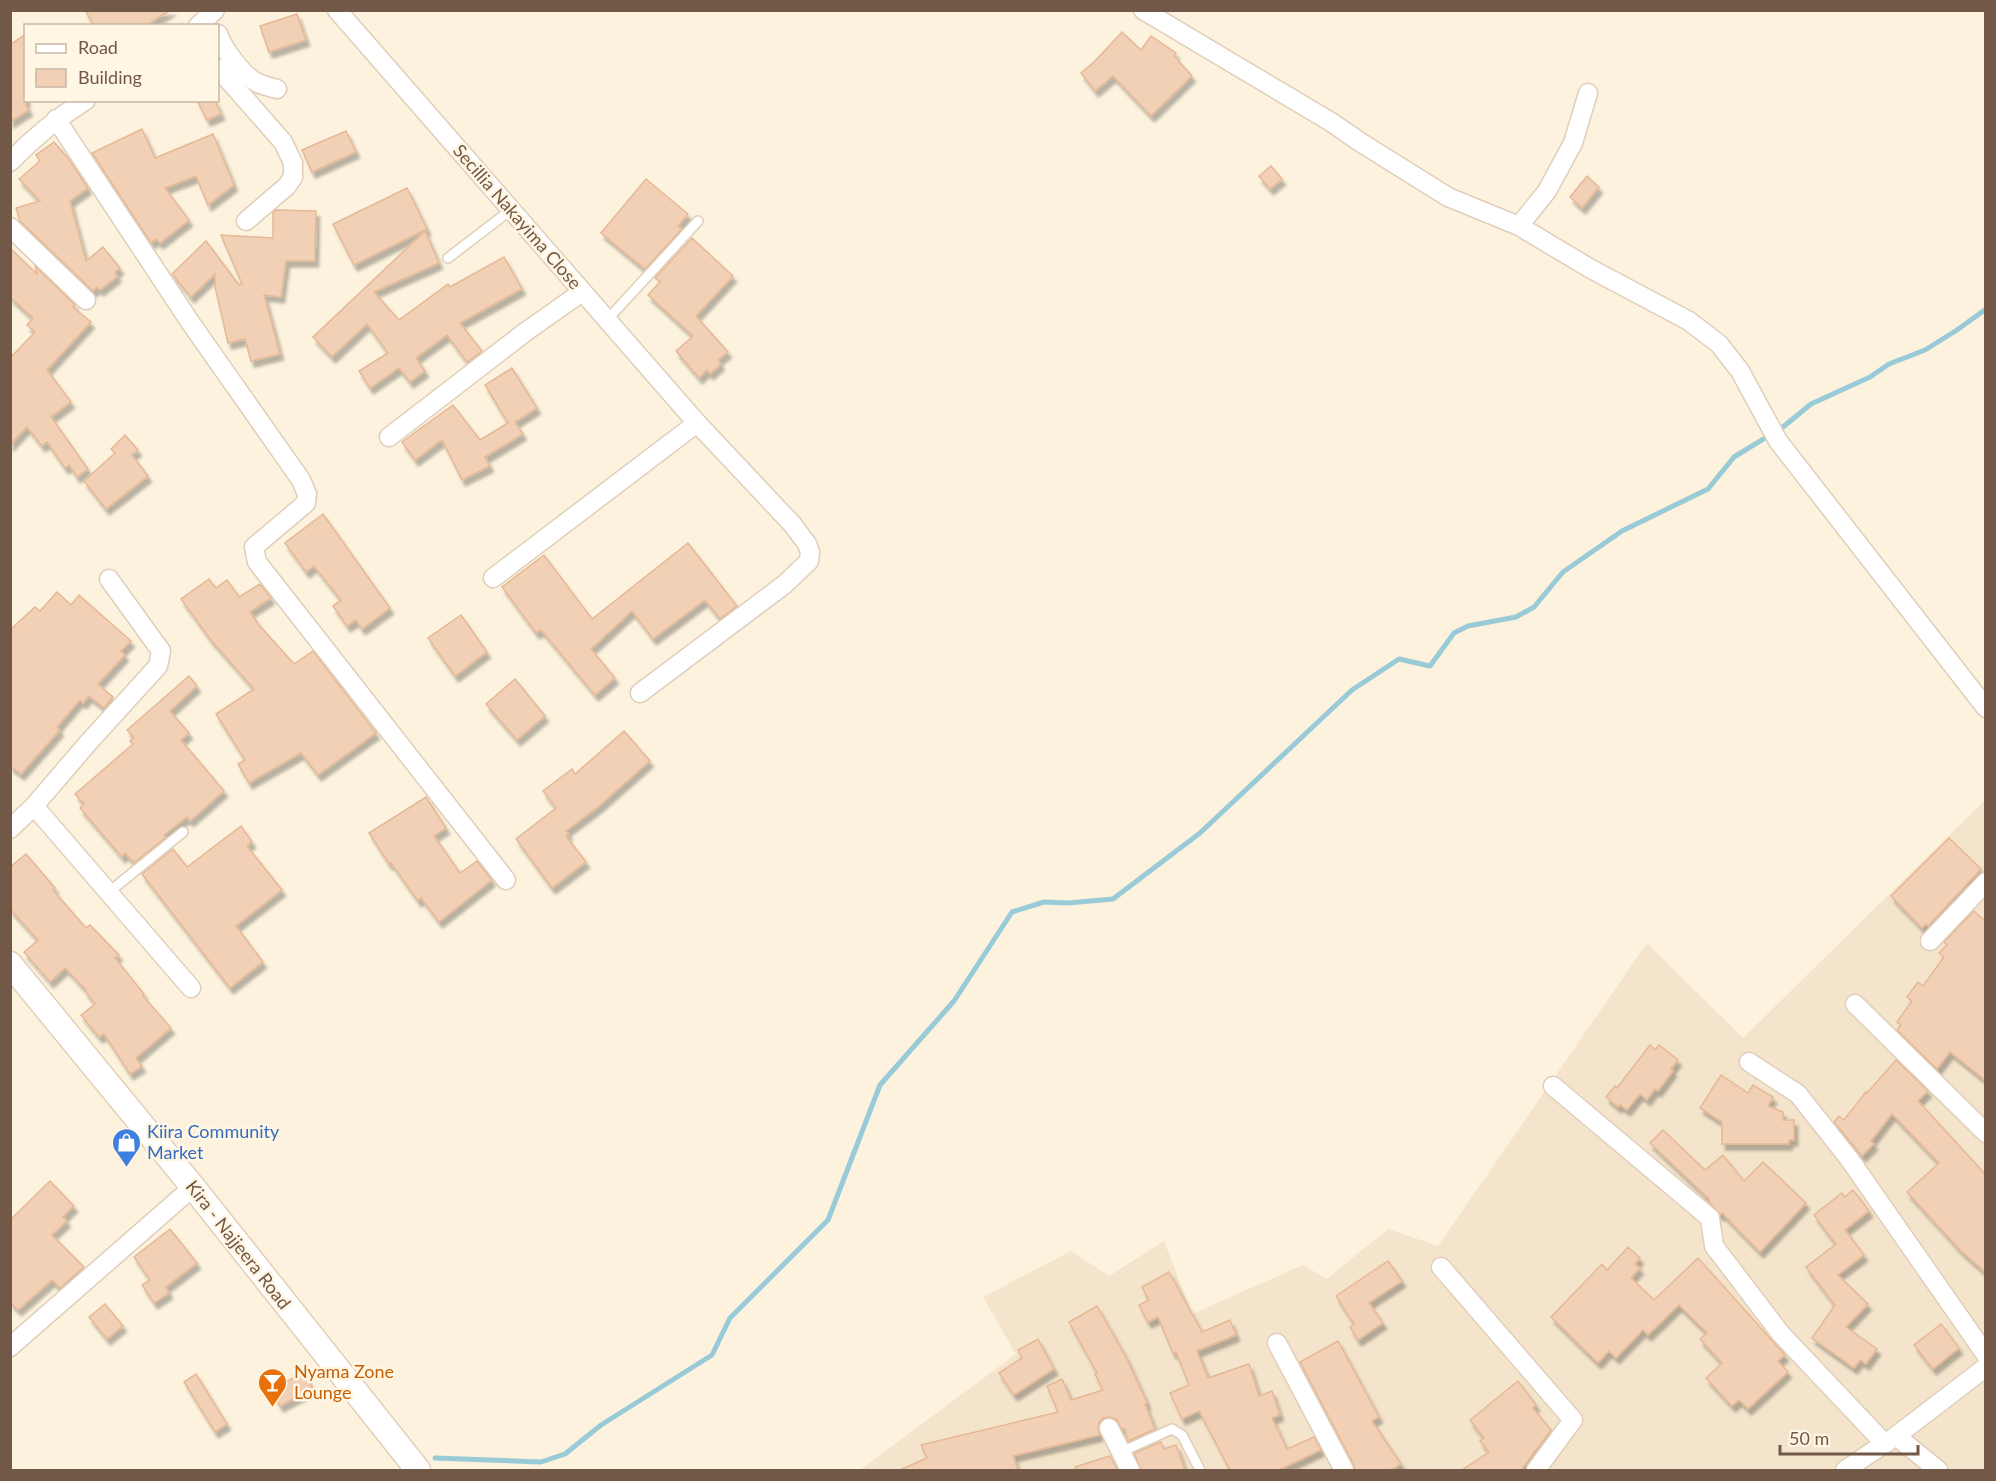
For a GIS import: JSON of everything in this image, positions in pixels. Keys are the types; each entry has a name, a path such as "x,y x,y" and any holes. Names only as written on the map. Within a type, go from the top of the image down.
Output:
{"main road":[{"name":"Kira - Najjeera Road","path":"10,964 193,1187 418,1470"}],"street":[{"name":"Secillia Nakayima Close","path":"338,10 697,423 794,525 807,544 810,552 809,561 785,584 640,693"},
{"path":"1143,10 1331,122 1448,197 1519,226 1592,269 1689,321 1719,344 1740,371 1778,441 1986,708"},
{"path":"219,36 230,56 248,75 257,83 277,89"},
{"path":"219,69 283,142 293,163 293,177 287,186 246,220"},
{"path":"1519,226 1547,191 1568,153 1588,93"},
{"path":"10,162 56,119 83,102"},
{"path":"56,119 190,322 301,480 307,494 306,503 254,547 257,562 506,880"},
{"path":"10,227 86,300"},
{"path":"389,437 524,333 582,292"},
{"path":"493,578 697,423"},
{"path":"10,829 34,806 158,666 161,651 109,579"},
{"path":"34,806 191,988"},
{"path":"1930,941 1986,882"},
{"path":"1854,1004 1986,1132"},
{"path":"1749,1062 1798,1094 1850,1160 1986,1355"},
{"path":"1552,1086 1710,1218 1714,1246 1781,1334 1890,1440 1938,1470"},
{"path":"10,1347 193,1187"},
{"path":"1441,1267 1573,1420 1536,1470"},
{"path":"1277,1343 1328,1444 1344,1470"},
{"path":"1845,1470 1890,1440 1986,1367"},
{"path":"1109,1428 1130,1470"}],"lane":[{"path":"448,258 512,209"},
{"path":"608,320 698,221"},
{"path":"109,891 183,832"},
{"path":"1121,1452 1172,1429 1182,1435 1200,1470"}],"shaded area":[{"path":"1985,800 1985,1470 860,1470 1016,1354 983,1297 1071,1251 1109,1276 1164,1241 1192,1314 1303,1265 1327,1279 1388,1229 1438,1246 1647,943 1743,1038"}],"building":[{"path":"85,10 171,10 148,24 93,24"},
{"path":"297,14 306,40 269,52 260,26"},
{"path":"1122,32 1141,50 1151,36 1176,53 1174,56 1192,76 1151,116 1113,76 1095,91 1081,73"},
{"path":"24,35 24,102 29,110 10,122 10,45"},
{"path":"198,102 216,102 221,114 207,120"},
{"path":"142,129 155,158 213,134 234,185 208,205 196,176 165,188 189,220 160,243 156,239 151,243 92,153"},
{"path":"346,131 356,152 312,172 302,150"},
{"path":"54,142 88,188 70,201 86,261 103,247 120,268 115,273 118,276 100,290 97,287 93,291 20,221 16,208 40,201 19,179 40,161 36,155"},
{"path":"1271,166 1282,179 1270,189 1259,176"},
{"path":"1587,176 1599,187 1582,208 1570,197"},
{"path":"646,179 688,214 678,226 682,229 645,269 601,233"},
{"path":"407,188 427,229 354,265 333,224"},
{"path":"276,210 316,211 315,261 286,261 281,297 264,295 280,354 251,361 245,339 228,343 215,287 215,274 191,297 172,274 206,241 239,285 242,284 221,235 273,238 273,212"},
{"path":"425,231 439,263 374,292 399,320 448,284 450,287 504,257 522,289 460,323 482,351 467,362 447,335 416,358 425,371 410,382 399,368 370,388 359,371 388,353 367,324 332,357 313,337"},
{"path":"692,238 733,276 696,316 728,352 718,360 721,364 710,374 707,370 699,378 676,351 693,336 648,295 660,282 655,278"},
{"path":"10,248 37,274 35,266 75,305 73,307 91,322 47,370 71,402 51,417 88,469 77,477 69,465 65,468 47,442 42,446 27,427 10,445 10,358 35,332 27,325 33,318 10,297"},
{"path":"512,368 537,408 515,422 523,434 485,457 490,466 462,480 442,440 415,460 402,442 453,405 480,440 508,423 485,385"},
{"path":"125,435 138,450 132,455 148,476 106,509 84,481 115,453 111,449"},
{"path":"323,514 390,608 362,629 356,620 347,626 333,606 341,600 314,566 306,572 285,543"},
{"path":"688,543 737,606 720,619 705,600 653,639 632,611 591,649 615,678 595,695 541,630 536,633 502,587 544,555 592,619"},
{"path":"209,579 216,588 227,580 239,597 260,584 271,598 250,612 259,625 294,664 313,651 376,733 318,775 301,753 249,783 238,764 245,760 216,714 254,689 210,639 181,599"},
{"path":"57,592 71,605 79,595 131,641 121,651 125,655 98,684 113,697 104,708 89,696 83,703 80,700 57,727 60,730 21,774 10,766 10,630 35,607 40,611"},
{"path":"461,615 487,652 455,676 428,638"},
{"path":"189,676 197,686 170,711 189,733 181,740 224,791 190,821 187,817 164,835 166,837 134,863 125,853 122,857 80,808 84,804 75,794 133,744 130,741 134,738 127,730"},
{"path":"515,679 545,716 517,740 486,704"},
{"path":"624,731 650,761 598,807 566,831 569,834 566,836 586,862 552,888 516,839 556,808 543,791 572,769 575,774"},
{"path":"426,797 446,828 434,836 460,873 477,861 492,880 439,922 421,898 418,901 391,863 389,864 369,833"},
{"path":"241,826 252,842 247,846 282,890 236,926 263,962 230,988 142,874 173,849 187,867"},
{"path":"1949,838 1981,869 1928,926 1926,924 1922,928 1891,896"},
{"path":"26,854 86,928 90,925 119,955 115,958 144,994 143,996 171,1028 136,1058 142,1066 130,1074 104,1034 99,1037 81,1015 95,1004 86,990 65,968 50,982 24,952 38,940 10,909 10,867"},
{"path":"1974,911 1986,922 1986,1081 1950,1052 1937,1069 1897,1030 1901,1025 1897,1022 1912,1001 1907,997 1918,982 1923,986 1944,957 1939,953 1947,945 1944,942"},
{"path":"1650,1045 1655,1050 1659,1045 1678,1060 1671,1069 1673,1071 1658,1091 1655,1089 1647,1100 1640,1094 1627,1110 1620,1105 1618,1107 1606,1097 1615,1086 1617,1088"},
{"path":"1896,1060 1928,1091 1918,1101 1986,1175 1986,1273 1961,1251 1907,1192 1939,1163 1892,1114 1871,1141 1874,1144 1862,1156 1834,1122 1839,1116 1844,1120"},
{"path":"1721,1075 1748,1093 1753,1085 1773,1097 1768,1106 1783,1112 1783,1120 1794,1120 1794,1140 1789,1140 1789,1144 1722,1144 1722,1122 1700,1108"},
{"path":"1663,1130 1705,1170 1723,1155 1744,1181 1763,1162 1806,1203 1760,1252 1722,1213 1720,1215 1709,1199 1650,1143"},
{"path":"50,1181 74,1206 63,1217 67,1221 52,1235 84,1267 60,1288 52,1280 18,1310 10,1302 10,1220"},
{"path":"1853,1190 1869,1211 1845,1230 1864,1255 1838,1275 1868,1304 1846,1327 1877,1349 1866,1364 1860,1360 1854,1368 1812,1338 1835,1305 1806,1267 1836,1244 1814,1215 1842,1193 1845,1197"},
{"path":"170,1229 197,1263 166,1287 169,1293 154,1303 142,1285 150,1280 134,1257"},
{"path":"1628,1247 1640,1258 1635,1264 1640,1268 1631,1278 1654,1300 1698,1258 1785,1355 1778,1361 1788,1372 1748,1409 1739,1400 1732,1406 1706,1378 1722,1363 1700,1339 1707,1333 1679,1305 1648,1335 1643,1330 1616,1358 1609,1351 1598,1363 1551,1317 1602,1264 1607,1270"},
{"path":"1388,1261 1402,1281 1369,1303 1383,1323 1358,1340 1350,1327 1354,1324 1336,1296"},
{"path":"1169,1272 1202,1332 1230,1320 1236,1335 1197,1351 1208,1378 1249,1364 1259,1396 1272,1391 1280,1415 1272,1418 1287,1449 1314,1437 1321,1450 1279,1470 1230,1470 1199,1411 1182,1419 1170,1393 1189,1385 1176,1352 1173,1353 1158,1317 1148,1322 1139,1305 1149,1300 1142,1287"},
{"path":"105,1304 123,1326 107,1339 89,1317"},
{"path":"1097,1306 1126,1357 1147,1403 1145,1404 1155,1429 1128,1441 1125,1429 1122,1429 1116,1419 1109,1417 1099,1422 1100,1435 1013,1456 1018,1470 900,1470 927,1458 921,1445 1058,1412 1047,1386 1062,1379 1071,1400 1103,1390 1095,1374 1097,1373 1069,1322"},
{"path":"1941,1324 1959,1348 1933,1369 1914,1345"},
{"path":"1038,1339 1054,1369 1014,1395 999,1373 1022,1358 1018,1350"},
{"path":"1338,1341 1379,1417 1372,1421 1401,1464 1391,1470 1355,1470 1300,1362"},
{"path":"304,1372 313,1389 280,1406 271,1390"},
{"path":"196,1374 227,1424 215,1432 184,1382"},
{"path":"1518,1381 1536,1405 1533,1408 1551,1430 1521,1470 1462,1470 1489,1452 1480,1441 1484,1438 1470,1420"},
{"path":"1161,1442 1164,1449 1176,1445 1185,1470 1141,1470 1134,1453"},
{"path":"1110,1456 1118,1470 1076,1470 1075,1467"}],"waterway":[{"path":"435,1458 541,1462 565,1454 601,1425 712,1355 730,1318 828,1220 880,1085 954,1001 1012,912 1044,902 1068,903 1113,899 1200,833 1352,690 1399,659 1430,666 1454,633 1468,626 1516,617 1534,607 1563,572 1622,531 1708,489 1734,457 1783,427 1811,404 1870,377 1889,364 1925,350 1986,309"}],"place":[{"name":"Kiira Community Market","path":"126,1168"},
{"name":"Nyama Zone Lounge","path":"273,1408"}]}
